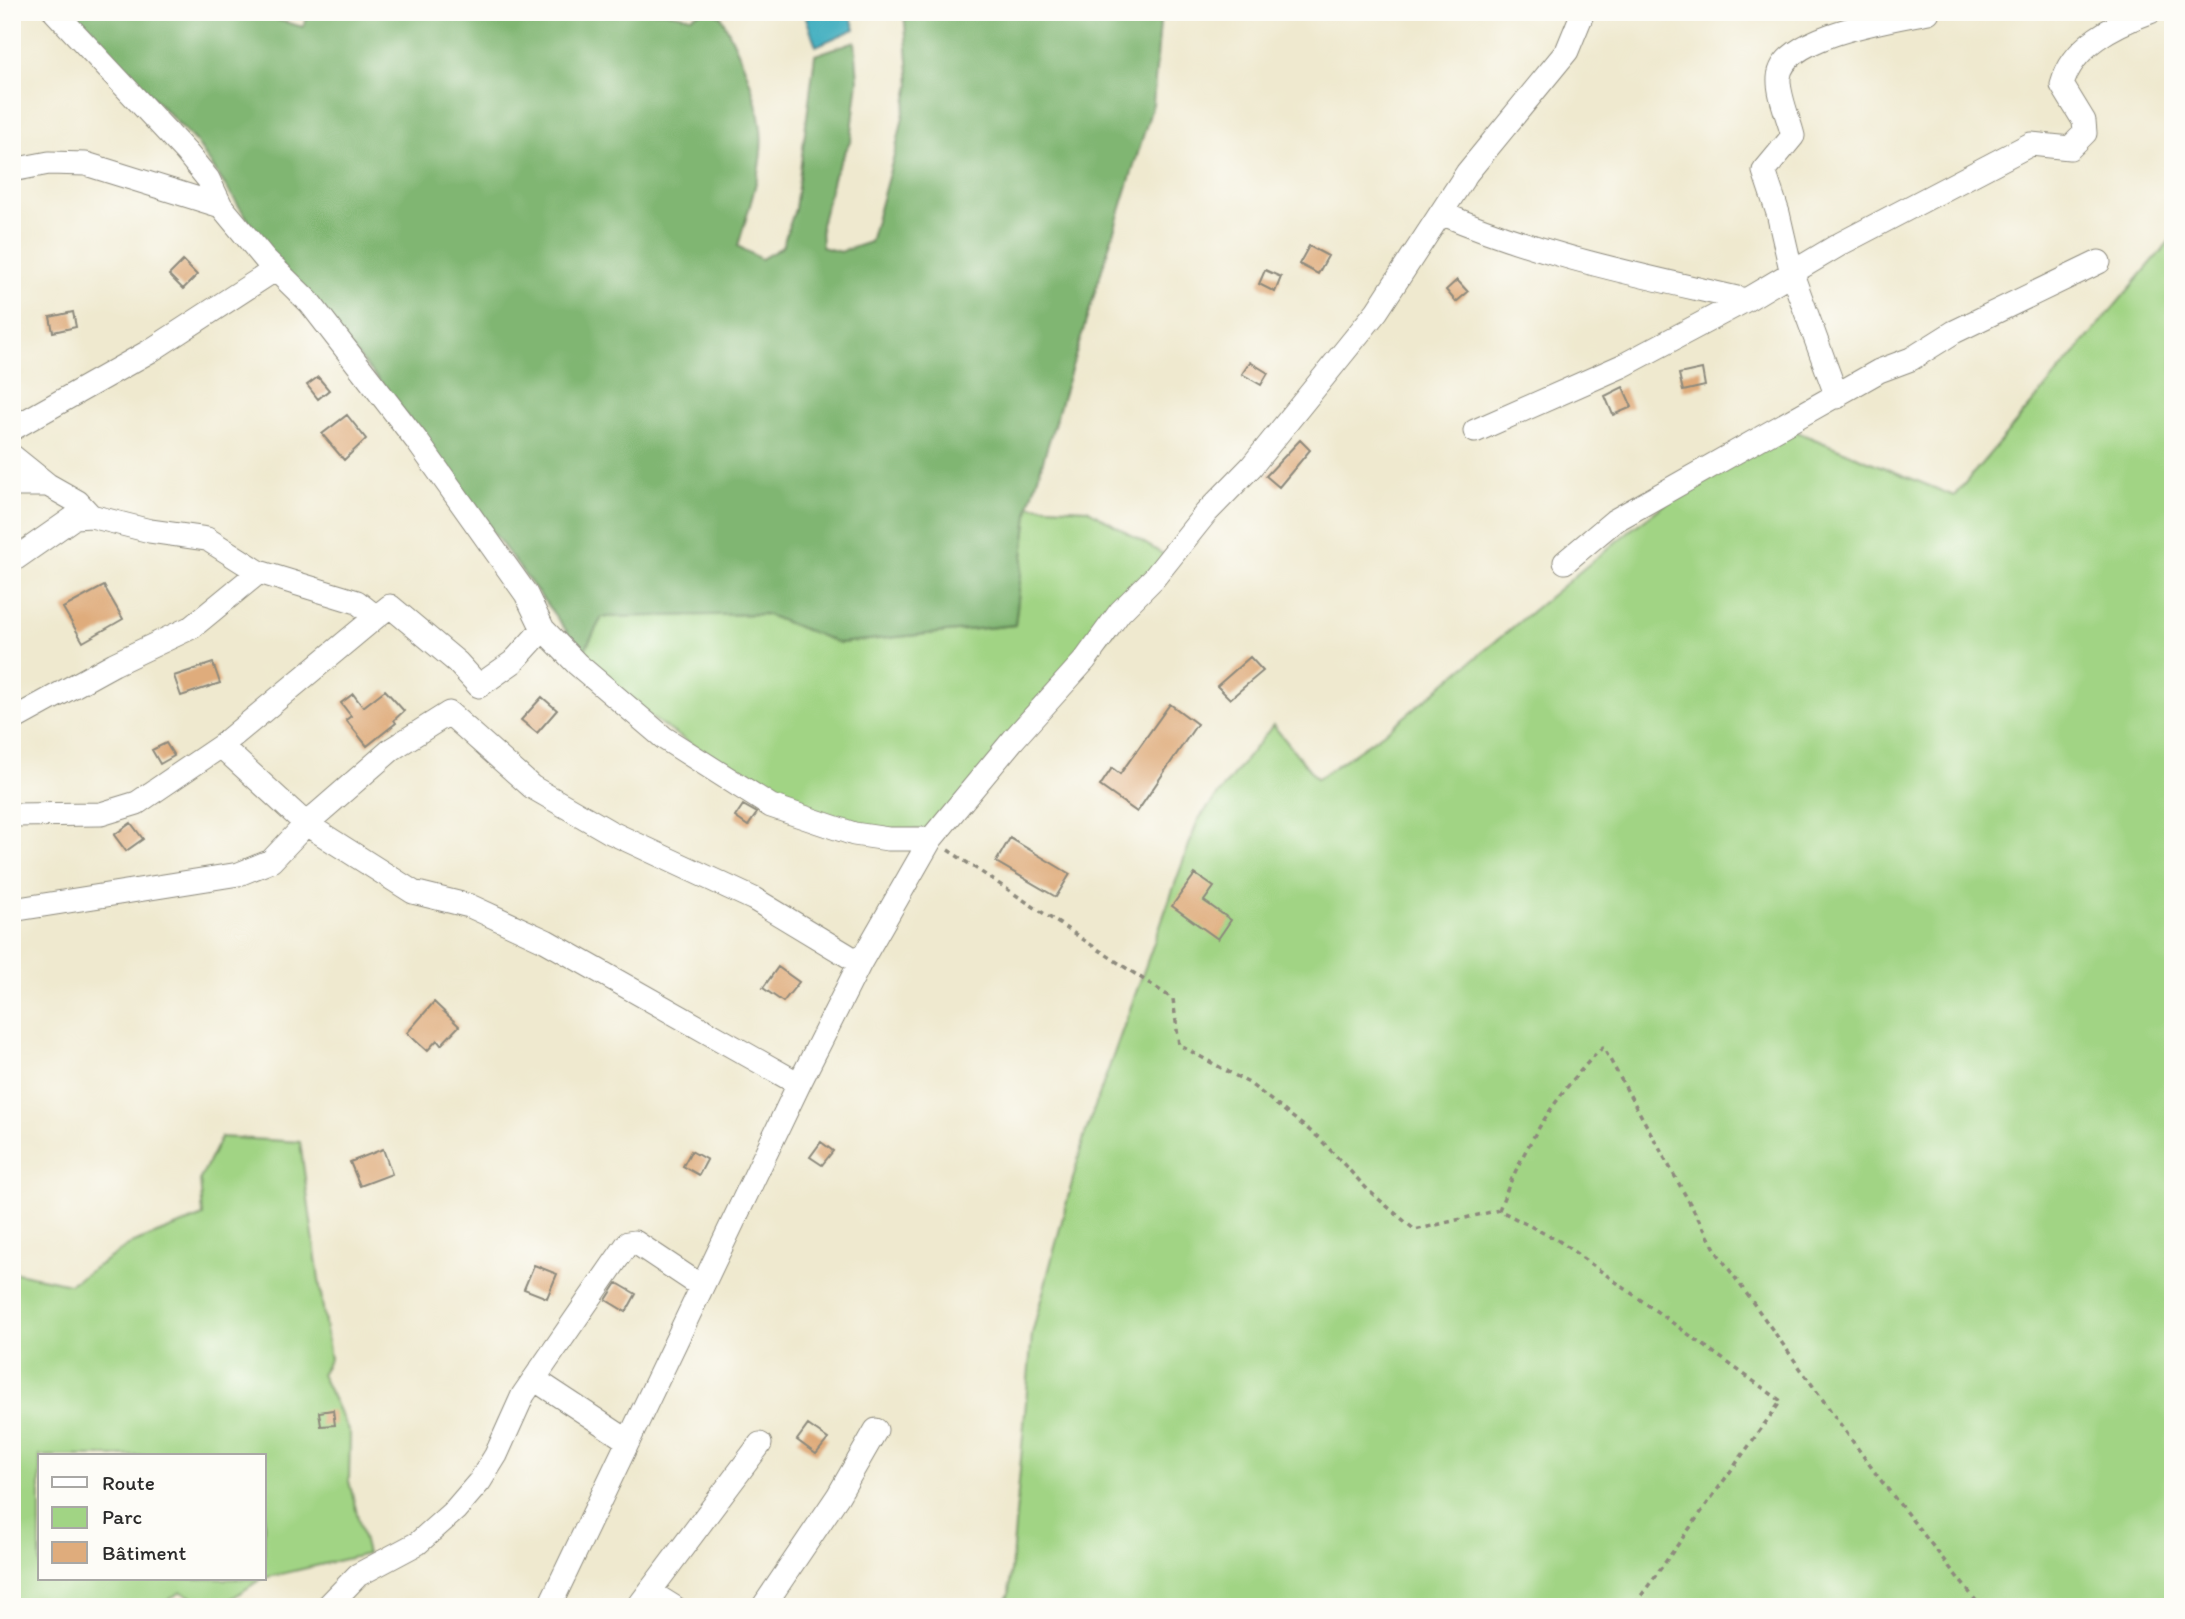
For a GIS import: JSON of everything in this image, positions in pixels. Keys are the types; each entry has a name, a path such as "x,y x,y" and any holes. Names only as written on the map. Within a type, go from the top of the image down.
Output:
{"street":[{"path":"55,12 186,152 208,179 221,206 310,303 417,441 526,594 543,629 586,672 664,738 771,806 854,834 888,839 931,839"},
{"path":"549,1607 799,1084 860,963 931,839 1013,740 1085,660 1120,612 1154,578 1206,513 1251,467 1377,311 1467,173 1567,51 1583,12"},
{"path":"1837,397 1792,274 1778,213 1764,171 1793,136 1779,78 1784,65 1806,47 1844,29 1928,12"},
{"path":"1475,431 1622,366 1746,300 1842,243 2031,144 2070,148 2085,133 2084,121 2062,85 2065,74 2081,50 2093,40 2150,12"},
{"path":"12,170 49,163 86,164 221,206"},
{"path":"1441,213 1542,250 1746,300"},
{"path":"1565,562 1614,521 1879,371 1911,359 1954,331 2099,262"},
{"path":"12,429 150,351 276,269"},
{"path":"12,456 48,485 78,502 91,516"},
{"path":"12,485 48,485"},
{"path":"12,561 75,517 91,516 150,531 207,539 260,572 357,602 376,617"},
{"path":"12,720 114,664 192,627 260,572"},
{"path":"12,815 102,814 137,803 221,746 390,606 457,663 479,686"},
{"path":"12,910 239,874 271,861 306,824 392,749 449,713 479,686 513,662 543,629"},
{"path":"449,713 532,787 610,832 754,899 860,963"},
{"path":"221,746 306,824 412,892 470,906 546,941 799,1084"},
{"path":"327,1607 358,1575 418,1543 455,1510 480,1481 496,1455 523,1395 628,1243 635,1242 701,1286"},
{"path":"534,1379 628,1441"},
{"path":"763,1607 838,1496 876,1430"},
{"path":"674,1607 644,1600 760,1444"}],"path":[{"path":"931,839 1011,889 1172,999 1179,1045 1249,1083 1318,1136 1369,1191 1415,1230 1499,1210 1559,1241 1781,1401 1633,1607"},
{"path":"1499,1210 1517,1163 1575,1074 1603,1047 1718,1254 1879,1478 1980,1607"}],"green space":[{"path":"70,12 271,12 278,20 303,27 309,12 665,12 691,17 703,12 714,12 721,16 740,57 759,114 761,157 738,246 761,259 782,247 795,209 815,55 855,41 858,80 851,140 834,175 821,225 822,247 840,252 870,242 896,148 910,85 904,12 1161,12 1153,104 1029,506 1015,625 839,643 765,614 602,617 583,653 382,384 271,254 196,142"},
{"path":"2173,237 2173,1607 1002,1607 1009,1594 1032,1334 1084,1137 1198,820 1273,725 1317,779 1392,727 1629,531 1775,423 1954,496"},
{"path":"1029,506 1087,509 1173,560 954,819 921,830 857,828 774,799 647,715 583,653 602,617 765,614 840,643 1015,625"},
{"path":"221,1137 300,1142 330,1359 321,1374 350,1434 349,1481 367,1554 266,1578 266,1454 38,1454 38,1580 260,1580 219,1607 212,1607 181,1592 157,1607 12,1607 12,1272 70,1284 131,1244 203,1216 200,1179"}],"water":[{"path":"804,12 849,12 855,29 816,46"}],"building":[{"path":"1309,246 1328,256 1318,274 1299,264"},
{"path":"183,261 197,275 183,289 169,275"},
{"path":"1265,270 1281,277 1275,292 1259,284"},
{"path":"1457,280 1468,292 1456,302 1446,290"},
{"path":"73,312 76,327 53,332 50,317"},
{"path":"1250,362 1268,373 1261,385 1242,374"},
{"path":"1702,369 1705,386 1683,391 1679,374"},
{"path":"318,377 329,390 318,399 307,385"},
{"path":"1623,387 1632,407 1613,415 1605,396"},
{"path":"347,415 366,439 344,460 322,434"},
{"path":"1300,440 1310,450 1279,487 1266,476"},
{"path":"104,586 123,619 83,642 63,608"},
{"path":"1250,657 1263,671 1230,699 1217,686"},
{"path":"213,663 220,683 181,696 174,676"},
{"path":"385,690 404,711 394,720 396,723 367,746 346,720 351,716 341,703 353,694 363,707"},
{"path":"542,697 557,710 537,733 521,720"},
{"path":"1170,704 1197,724 1137,812 1100,786 1112,768 1120,774"},
{"path":"166,743 174,756 160,764 152,750"},
{"path":"743,805 757,813 748,826 735,817"},
{"path":"131,823 143,839 126,851 114,835"},
{"path":"1010,838 1070,874 1056,897 996,862"},
{"path":"1195,874 1214,887 1204,901 1231,920 1218,939 1172,906"},
{"path":"778,967 799,982 783,1002 763,988"},
{"path":"434,1002 459,1026 441,1045 437,1040 427,1051 407,1033"},
{"path":"821,1142 833,1151 822,1165 810,1157"},
{"path":"383,1149 392,1174 360,1186 350,1162"},
{"path":"691,1151 707,1160 699,1175 683,1166"},
{"path":"534,1265 557,1274 547,1298 524,1289"},
{"path":"617,1283 636,1294 626,1312 606,1300"},
{"path":"333,1410 335,1425 321,1426 319,1412"},
{"path":"808,1425 828,1439 816,1454 797,1440"}]}
